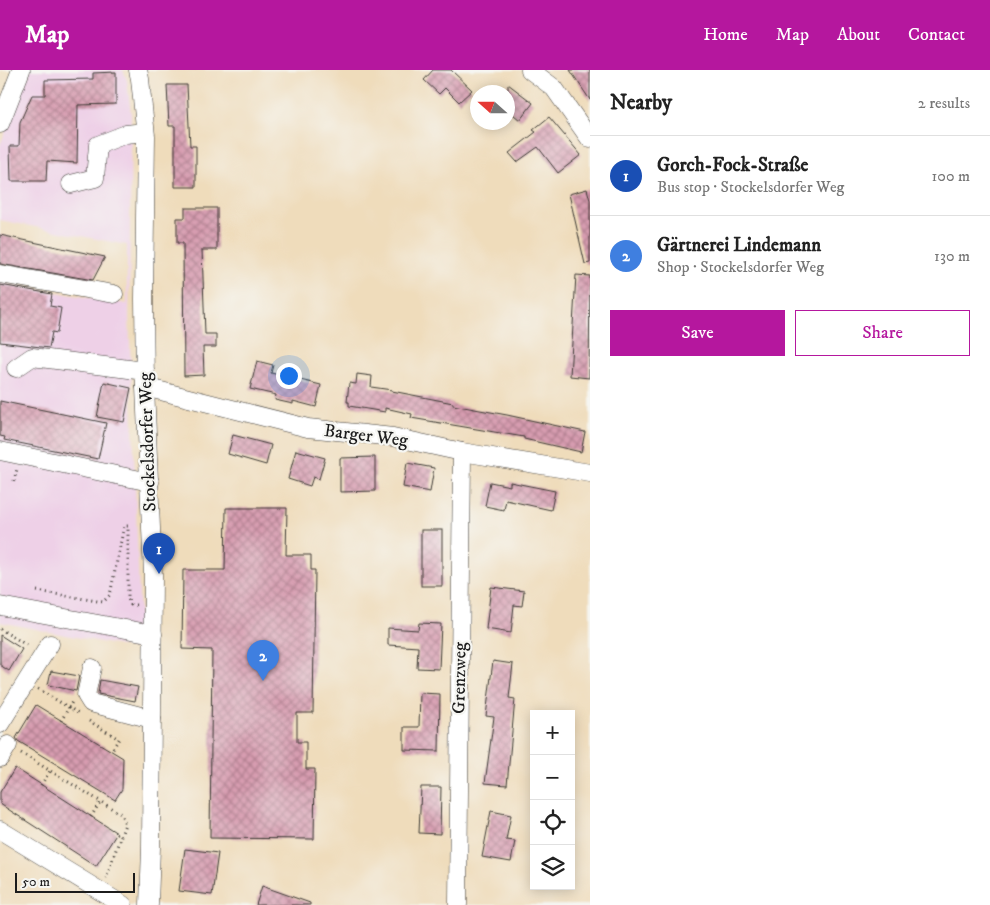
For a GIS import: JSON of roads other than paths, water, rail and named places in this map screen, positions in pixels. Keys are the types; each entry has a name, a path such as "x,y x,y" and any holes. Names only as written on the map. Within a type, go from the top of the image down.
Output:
{"street":[{"path":"0,124 21,70"},
{"name":"Stockelsdorfer Weg","path":"138,70 145,132 145,379 153,607 149,905"},
{"path":"530,70 554,88 590,139"},
{"path":"70,184 95,178 98,145 126,134 145,132"},
{"path":"0,274 114,294"},
{"name":"Barger Weg","path":"16,368 32,357 145,379 308,428 393,437 462,452 590,473"},
{"path":"0,451 150,482"},
{"name":"Grenzweg","path":"458,905 462,452"},
{"path":"0,606 153,634"},
{"path":"0,724 46,649"},
{"path":"92,668 86,695 91,703 152,719"},
{"path":"0,830 123,905"}],"place":[{"name":"Gorch-Fock-Straße","path":"159,574"},
{"name":"Gärtnerei Lindemann","path":"263,681"}]}
